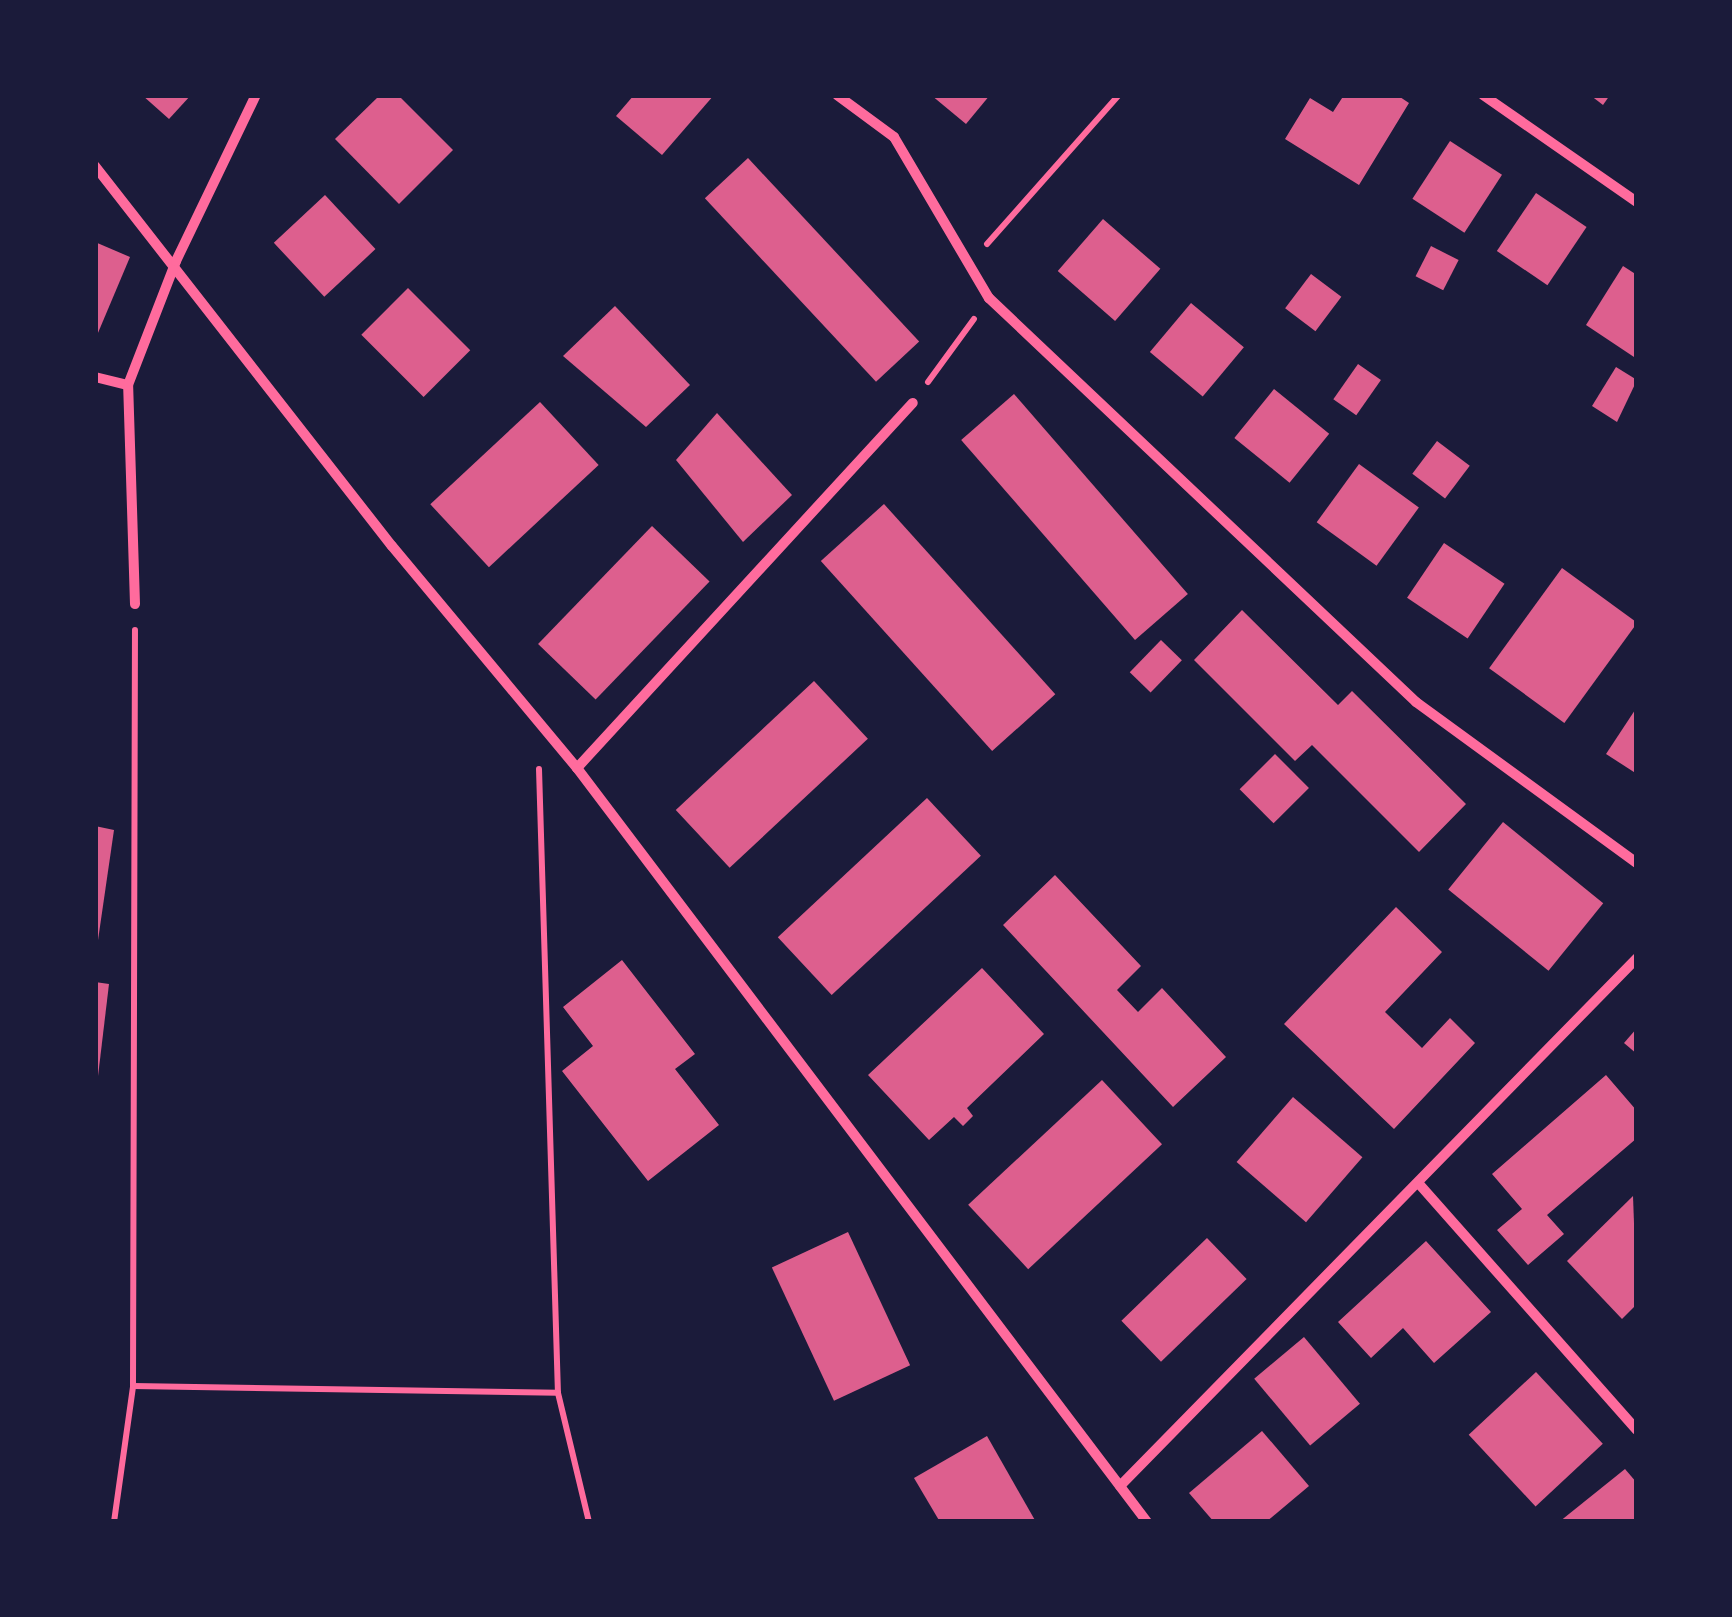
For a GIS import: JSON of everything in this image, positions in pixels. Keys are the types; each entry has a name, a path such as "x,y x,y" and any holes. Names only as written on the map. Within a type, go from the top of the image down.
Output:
{"street":[{"path":"135,604 128,385 176,261 256,95"},
{"path":"836,95 894,137 990,298 1416,702 1637,863"},
{"path":"1483,95 1637,202"},
{"path":"95,166 176,261 538,727 578,768 1148,1522"},
{"path":"95,377 128,385"},
{"path":"578,768 913,403"},
{"path":"1120,1486 1420,1185 1637,958"},
{"path":"1420,1185 1637,1430"}],"path":[{"path":"970,264 1118,95"},
{"path":"913,403 990,298"},
{"path":"114,1522 133,1386 135,604"},
{"path":"538,727 558,1393 589,1522"},
{"path":"133,1386 558,1393"}],"building":[{"path":"142,95 191,95 169,119"},
{"path":"380,95 398,95 453,150 399,204 335,139"},
{"path":"634,95 714,95 662,155 616,116"},
{"path":"931,95 990,95 966,124"},
{"path":"1344,95 1397,95 1409,103 1359,185 1285,139 1310,98 1333,112"},
{"path":"1590,95 1610,95 1603,105"},
{"path":"1450,141 1502,175 1464,233 1412,199"},
{"path":"748,158 919,342 876,382 705,198"},
{"path":"1536,193 1587,227 1547,285 1497,251"},
{"path":"325,195 375,249 324,297 274,243"},
{"path":"1103,219 1160,269 1115,321 1058,271"},
{"path":"95,242 130,257 95,340"},
{"path":"1431,246 1459,260 1443,290 1416,276"},
{"path":"1623,266 1637,275 1637,359 1586,325"},
{"path":"1311,274 1341,297 1315,331 1285,308"},
{"path":"408,288 470,350 424,397 361,335"},
{"path":"1191,303 1244,347 1203,396 1150,352"},
{"path":"615,306 690,385 646,427 563,356"},
{"path":"1358,364 1381,380 1356,415 1333,399"},
{"path":"1616,367 1637,380 1617,422 1592,406"},
{"path":"1274,389 1329,434 1290,483 1234,438"},
{"path":"1014,394 1188,594 1135,640 961,440"},
{"path":"540,402 599,465 489,567 430,504"},
{"path":"717,413 792,495 743,542 676,460"},
{"path":"1437,441 1470,466 1445,498 1412,474"},
{"path":"1359,464 1419,507 1377,566 1317,522"},
{"path":"884,504 1055,694 992,751 821,561"},
{"path":"652,526 710,582 596,700 538,644"},
{"path":"1444,543 1505,584 1468,639 1407,598"},
{"path":"1562,568 1637,622 1564,723 1489,668"},
{"path":"1242,610 1338,705 1352,691 1466,804 1419,852 1312,745 1295,761 1194,660"},
{"path":"1161,640 1182,660 1151,693 1130,672"},
{"path":"814,681 868,739 730,868 676,810"},
{"path":"1637,707 1637,774 1606,754"},
{"path":"1275,754 1309,788 1274,823 1240,789"},
{"path":"927,798 981,856 832,995 778,937"},
{"path":"1503,822 1603,903 1549,971 1448,890"},
{"path":"95,826 114,830 97,947 95,947"},
{"path":"1055,875 1141,966 1117,990 1138,1012 1162,988 1226,1057 1173,1107 1003,925"},
{"path":"1396,907 1442,952 1385,1012 1422,1048 1450,1018 1475,1043 1394,1129 1284,1024"},
{"path":"622,960 695,1054 675,1069 719,1125 648,1181 562,1071 593,1046 563,1007"},
{"path":"982,968 1044,1034 967,1108 973,1116 963,1126 954,1117 929,1140 868,1075"},
{"path":"95,982 109,984 96,1093 95,1093"},
{"path":"1637,1028 1637,1054 1624,1043"},
{"path":"1606,1075 1637,1111 1637,1138 1547,1215 1564,1234 1528,1265 1497,1230 1522,1209 1492,1174"},
{"path":"1102,1080 1162,1144 1028,1269 968,1205"},
{"path":"1293,1097 1362,1157 1306,1222 1237,1162"},
{"path":"1633,1196 1637,1304 1622,1319 1567,1261"},
{"path":"848,1232 910,1365 834,1401 772,1267"},
{"path":"1207,1238 1247,1279 1161,1362 1121,1321"},
{"path":"1426,1241 1491,1312 1434,1363 1403,1328 1371,1358 1338,1322"},
{"path":"1304,1337 1360,1404 1310,1445 1254,1379"},
{"path":"1536,1372 1603,1444 1536,1506 1469,1435"},
{"path":"1262,1431 1309,1486 1266,1522 1214,1522 1189,1493"},
{"path":"987,1436 1036,1522 940,1522 914,1478"},
{"path":"1625,1469 1637,1483 1637,1522 1559,1522"}]}
